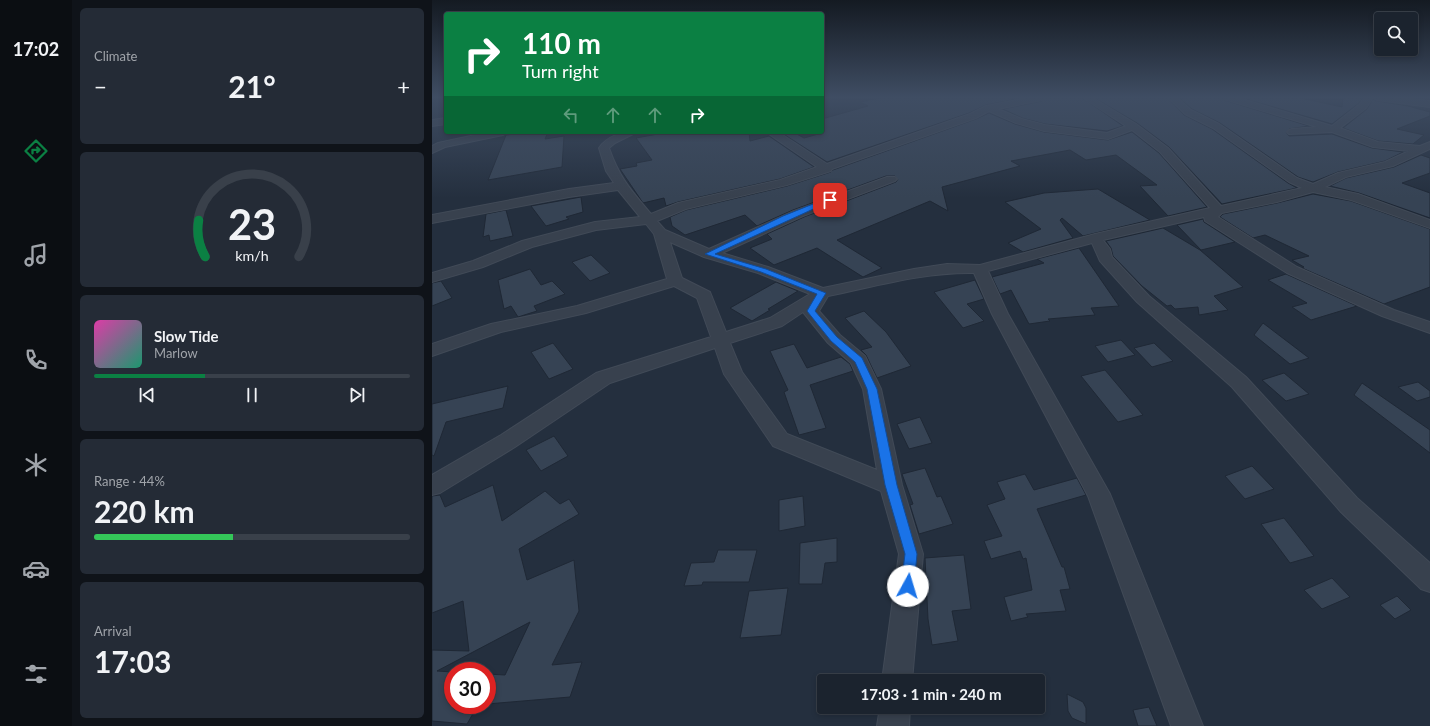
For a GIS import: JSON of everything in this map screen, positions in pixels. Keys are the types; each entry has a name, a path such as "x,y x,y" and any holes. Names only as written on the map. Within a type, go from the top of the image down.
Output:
{"street":[{"path":"432,278 478,264 527,244 595,226 649,220 682,206 783,183 827,169 932,131"},
{"path":"1068,131 1108,136 1121,131"},
{"path":"1139,131 1164,150 1218,210"},
{"path":"1223,131 1293,180 1313,188 1354,197 1430,224"},
{"path":"1292,132 1307,131"},
{"path":"1338,131 1377,145 1425,147"},
{"path":"432,138 459,134"},
{"path":"432,150 442,145 494,134"},
{"path":"627,134 611,141 604,148 612,170 621,186 660,233 675,281"},
{"path":"774,134 827,169"},
{"path":"432,486 508,441 603,378 776,322 822,293 914,273 947,268 980,269 1095,238 1277,198 1313,188 1342,175 1389,164 1425,147"},
{"path":"709,254 786,218 830,200 891,179"},
{"path":"432,219 569,193 621,186"},
{"path":"1218,210 1210,218 1292,270 1388,313 1430,328"},
{"path":"660,233 709,254 763,270 822,293"},
{"path":"1095,238 1103,249 1105,258 1143,299 1239,382 1349,505 1430,580"},
{"path":"980,269 1000,314 1099,494 1187,726"},
{"path":"432,350 497,328 580,310 675,281 704,295 722,340 733,374 780,440 891,485"},
{"path":"822,293 811,311 834,339 859,360 872,389 891,485 911,554 898,674"},
{"path":"893,726 894,714"}],"building":[{"path":"824,131 917,131 827,162 784,134 797,134 804,138 824,134"},
{"path":"943,131 1040,131 1108,140 1132,132 1159,153 1207,207 1168,216 1140,186 1157,185 1116,155 1086,160 1070,150 1011,161 1020,166 942,187 948,211 930,201 837,240 882,268 863,277 817,248 774,265 750,248 772,239 767,234 804,217 896,182 898,179 895,176 886,176 793,210 757,226 745,215 685,235 672,226 670,217 686,210 787,186 831,172"},
{"path":"1148,131 1215,131 1297,188 1222,204 1169,147"},
{"path":"1231,131 1287,131 1286,132 1289,136 1332,134 1372,148 1403,152 1385,161 1338,172 1313,182 1298,177"},
{"path":"1351,131 1405,131 1424,135 1413,144 1378,141"},
{"path":"547,134 545,139 564,136 562,167 488,180 506,135"},
{"path":"658,134 749,134 750,141 769,136 814,167 780,179 666,206 664,198 643,203 620,169 637,166 636,163 652,160 636,138"},
{"path":"1421,155 1430,158 1430,173 1402,183 1430,193 1430,218 1359,193 1330,186 1346,178 1394,167"},
{"path":"1098,189 1150,220 1083,236 1062,218 1060,220 1073,238 1023,252 1008,243 1041,229 1005,202 1044,193"},
{"path":"1313,194 1351,201 1430,229 1430,287 1384,304 1302,268 1304,267 1292,260 1309,256 1265,235 1253,238 1220,217 1223,214"},
{"path":"581,197 583,212 566,217 569,219 546,226 531,206"},
{"path":"506,210 513,236 490,241 489,235 483,237 486,214"},
{"path":"1203,219 1204,222 1235,242 1201,250 1177,225"},
{"path":"1163,228 1200,250 1243,287 1214,296 1228,310 1199,315 1198,307 1175,309 1171,305 1167,306 1142,286 1113,256 1111,248 1106,241"},
{"path":"1079,248 1119,306 1091,308 1095,315 1048,319 1050,321 1029,324 1011,290 1000,294 992,277 1044,263 1037,259"},
{"path":"591,255 610,273 590,281 572,262"},
{"path":"530,269 541,285 552,281 565,294 534,306 537,311 518,317 511,306 504,309 498,280"},
{"path":"1286,274 1357,306 1311,320 1292,307 1307,303 1268,280"},
{"path":"975,280 984,299 967,304 984,321 963,328 934,292"},
{"path":"441,281 452,298 432,306 432,283"},
{"path":"776,282 798,291 768,309 770,310 752,321 730,308"},
{"path":"864,311 886,332 911,366 877,378 866,355 861,350 872,347 845,318"},
{"path":"1263,323 1309,358 1290,364 1254,335"},
{"path":"1121,340 1135,355 1108,362 1095,346"},
{"path":"553,343 573,369 549,379 531,352"},
{"path":"1154,343 1173,361 1152,367 1134,348"},
{"path":"794,344 807,368 841,357 850,364 853,371 810,385 826,428 799,435 784,392 788,390 770,351"},
{"path":"1105,370 1143,415 1118,422 1081,376"},
{"path":"1284,373 1309,394 1286,401 1262,380"},
{"path":"1418,382 1430,391 1430,397 1417,401 1398,387"},
{"path":"1362,383 1430,430 1430,453 1354,395"},
{"path":"508,386 503,408 446,422 434,456 432,455 432,404"},
{"path":"920,417 932,443 909,449 897,424"},
{"path":"554,436 568,456 541,471 526,450"},
{"path":"1252,466 1274,489 1245,499 1225,476"},
{"path":"925,468 937,497 941,496 953,524 919,534 910,505 913,504 902,474"},
{"path":"1025,474 1034,490 1077,478 1086,495 1037,509 1062,567 1064,567 1070,589 1060,590 1066,611 1026,614 1028,617 1011,621 1004,597 1032,590 1026,558 1023,559 1020,551 991,559 984,541 1002,536 987,505 1005,499 997,482"},
{"path":"493,485 502,521 545,491 560,504 569,499 579,514 519,549 527,580 574,560 579,611 552,665 582,662 570,697 496,703 496,674 505,675 530,622 454,662 444,662 444,667 437,671 444,671 444,714 473,714 467,724 432,721 432,650 469,651 463,601 432,613 432,496 440,495 445,507"},
{"path":"803,496 805,526 779,531 779,500"},
{"path":"1284,518 1314,556 1290,563 1261,524"},
{"path":"837,538 837,562 825,563 822,584 799,584 800,543"},
{"path":"718,550 757,550 749,582 703,582 702,585 684,586 691,563 714,562"},
{"path":"964,555 971,609 952,611 958,641 932,645 928,619 925,558"},
{"path":"1332,578 1350,597 1322,609 1304,590"},
{"path":"788,588 781,635 740,638 749,591"},
{"path":"1397,596 1411,610 1395,619 1380,605"},
{"path":"1067,694 1083,702 1086,708 1086,724 1072,718 1068,711"},
{"path":"1149,707 1157,726 1138,726 1133,710"}],"route":[{"path":"830,200 743,237 709,254 763,270 822,293 811,311 834,339 859,360 872,389 891,485 911,554 908,586"}]}
